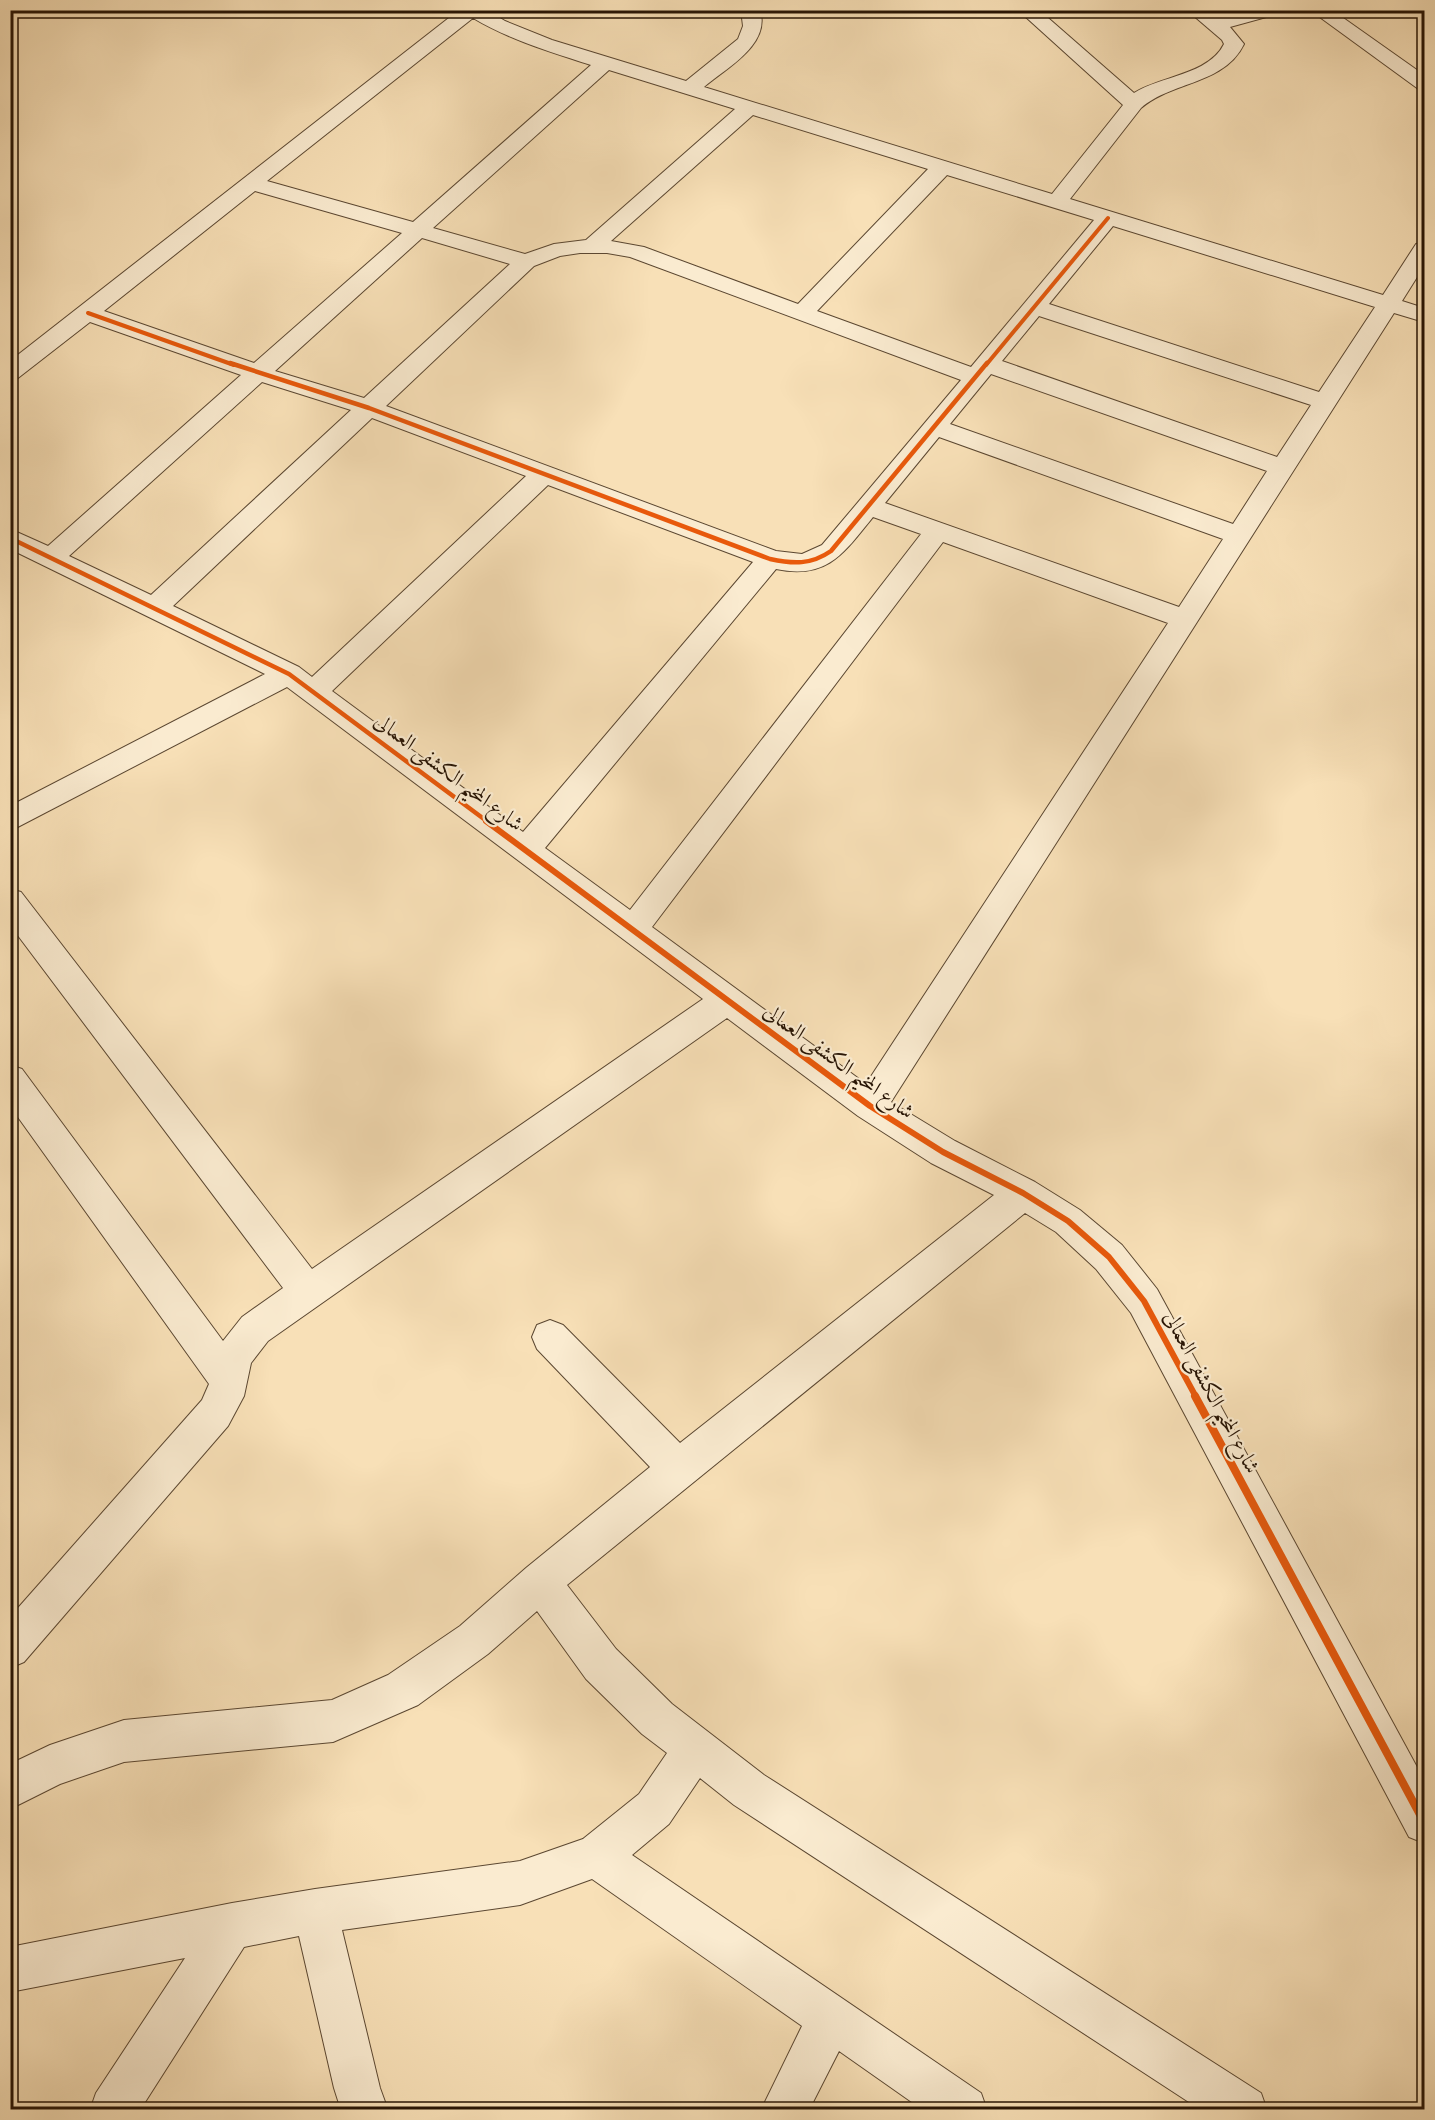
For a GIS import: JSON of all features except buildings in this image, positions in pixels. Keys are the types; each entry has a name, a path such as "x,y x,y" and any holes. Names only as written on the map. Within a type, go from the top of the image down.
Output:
{"street":[{"path":"10,373 252,184 478,14 510,10"},
{"path":"690,88 746,42 752,32 754,22 750,10"},
{"path":"1027,10 1134,104"},
{"path":"1057,202 1134,104 1154,90 1217,66 1233,52 1234,45 1229,36 1196,10"},
{"path":"1216,25 1269,10"},
{"path":"1319,10 1425,84"},
{"path":"478,14 545,44 1425,315"},
{"path":"25,551 258,373 606,62"},
{"path":"593,246 750,107"},
{"path":"802,313 943,166"},
{"path":"252,184 526,261"},
{"path":"88,313 258,373 369,408 770,559 790,564 816,562 831,551 1108,218"},
{"path":"154,608 526,261 573,245 616,247 636,252 802,313 1283,468"},
{"path":"870,1106 1425,249"},
{"path":"1034,307 1326,402"},
{"path":"934,427 1240,536"},
{"path":"10,820 301,683 544,474"},
{"path":"868,506 1185,619"},
{"path":"633,929 938,531"},
{"name":"شارع المخيم الكشفى العمالى","path":"25,551 154,608 301,683 870,1106 943,1152 1023,1193 1068,1221 1109,1257 1144,1301 1425,1822"},
{"path":"526,850 770,559"},
{"path":"10,902 308,1292"},
{"path":"10,1648 214,1413 225,1396 233,1359 240,1346 255,1329 727,1000"},
{"path":"10,1079 228,1379"},
{"path":"10,1788 50,1766 124,1741 333,1720 403,1690 474,1640 540,1582 678,1469 1023,1193"},
{"path":"550,1337 678,1469"},
{"path":"540,1582 600,1664 657,1719 749,1790 1244,2109"},
{"path":"10,1970 232,1925 315,1911 520,1883 596,1856 654,1809 695,1748"},
{"path":"596,1856 964,2109"},
{"path":"315,1911 357,2088 365,2109"},
{"path":"113,2109 232,1925"},
{"path":"784,2109 831,2018"}],"cycle path":[{"path":"88,313 258,373 369,408 770,559 787,563 802,563 816,560 831,551 1108,218"},
{"path":"10,538 289,674 870,1106 943,1152 1023,1193 1068,1221 1109,1257 1144,1301 1424,1822"}]}
